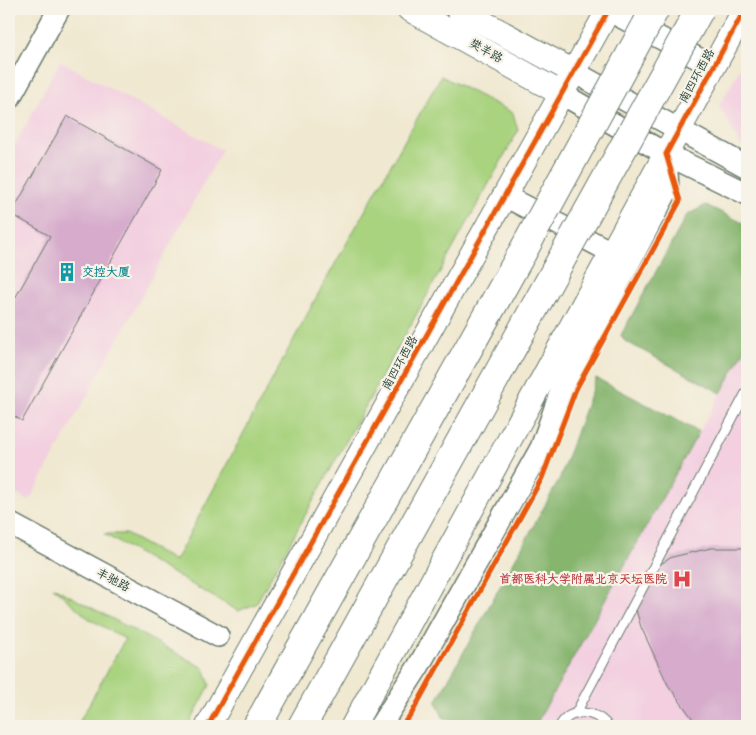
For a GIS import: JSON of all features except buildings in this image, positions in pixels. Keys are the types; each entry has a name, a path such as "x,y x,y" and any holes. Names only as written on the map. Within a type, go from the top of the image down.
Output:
{"highway":[{"path":"257,726 522,253 655,9"},
{"path":"302,726 700,9"}],"main road":[{"name":"樊羊路","path":"410,9 562,94"},
{"name":"樊羊路","path":"458,9 574,72"},
{"name":"南四环西路","path":"358,717 745,9"},
{"name":"南四环西路","path":"208,726 608,10"}],"street":[{"path":"9,99 59,9"},
{"path":"608,10 714,67"},
{"path":"574,72 747,167"},
{"path":"562,94 666,154 747,194"},
{"path":"358,717 387,724 541,448 561,391 668,189 666,154"},
{"path":"505,196 611,252"},
{"name":"丰驰路","path":"9,523 218,636"}],"lane":[{"path":"576,713 747,391"},
{"path":"560,726 568,717 576,713 595,715 608,726"}],"shaded area":[{"path":"747,56 747,150 742,147 719,106"},
{"path":"60,61 222,150 29,501 9,490 9,156"},
{"name":"首都医科大学附属北京天坛医院","path":"747,346 747,726 535,726 721,393"}],"green space":[{"path":"441,76 513,113 518,131 256,604 238,611 104,534 126,534 175,561 317,296"},
{"path":"706,205 747,225 747,346 721,393 625,341 621,335 687,215"},
{"path":"596,378 699,432 535,726 461,726 443,717 436,702 559,480"},
{"path":"53,587 204,668 210,685 188,726 77,726 125,639 88,618"}],"cycle path":[{"path":"208,726 609,9"},
{"path":"401,726 412,713 542,478 576,389 680,201 666,154 745,9"}],"place":[{"name":"交控大厦","path":"67,272"},
{"name":"首都医科大学附属北京天坛医院","path":"682,579"}]}
